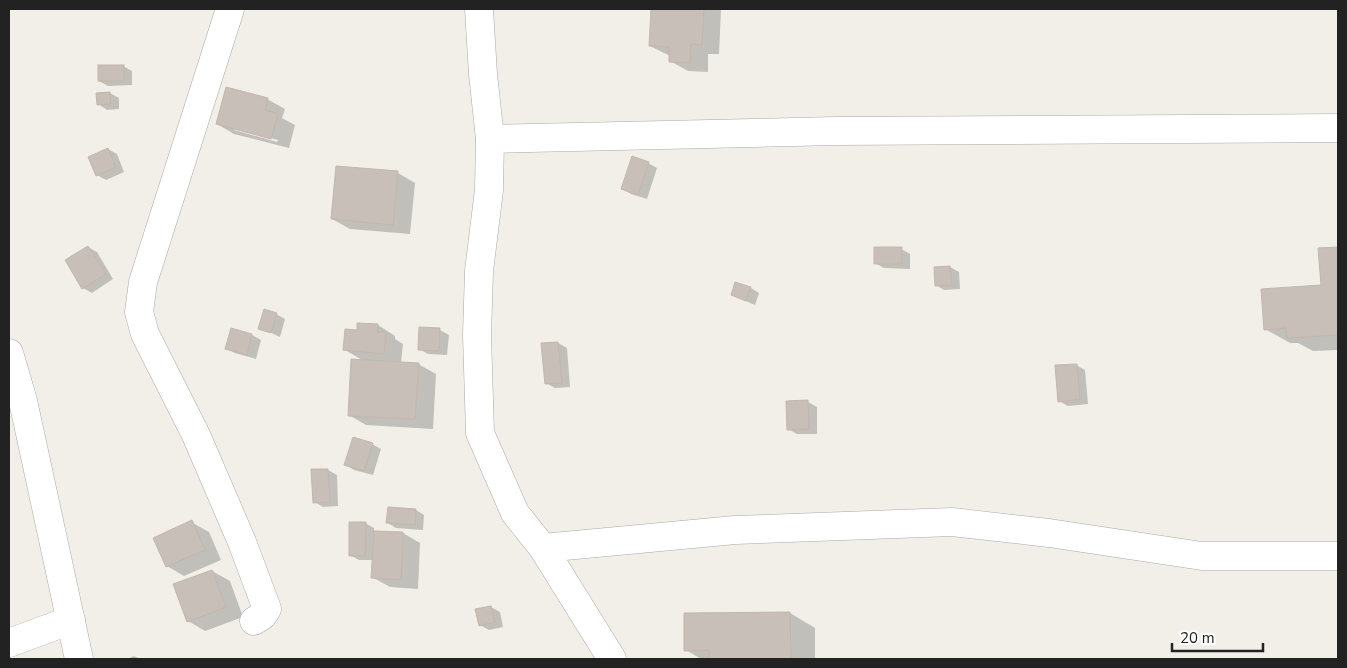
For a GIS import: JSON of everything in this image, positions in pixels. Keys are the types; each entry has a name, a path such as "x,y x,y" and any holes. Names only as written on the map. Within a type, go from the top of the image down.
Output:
{"street":[{"path":"230,9 143,282 139,312 145,334 196,434 252,568 267,609 262,616 254,621"},
{"path":"479,9 490,139 489,190 480,271 477,335 480,433 515,513 543,548 612,659"},
{"path":"490,139 836,131 1338,128"},
{"path":"9,353 23,401 79,659"},
{"path":"543,548 735,530 952,522 1048,532 1202,556 1338,556"},
{"path":"9,642 71,620"}],"building":[{"path":"651,9 704,9 702,45 691,44 690,63 669,62 669,47 649,46"},
{"path":"98,65 124,65 124,81 98,81"},
{"path":"226,87 268,98 265,110 278,114 271,139 216,124"},
{"path":"110,92 111,104 97,105 96,93"},
{"path":"108,148 116,167 96,176 88,157"},
{"path":"632,156 649,162 638,195 621,189"},
{"path":"336,166 398,171 393,225 331,219"},
{"path":"88,246 106,274 82,289 65,260"},
{"path":"874,247 902,247 901,264 874,264"},
{"path":"1338,247 1338,335 1287,338 1286,328 1264,330 1261,289 1321,285 1318,248"},
{"path":"950,266 952,285 935,286 934,267"},
{"path":"735,282 751,287 746,301 731,295"},
{"path":"264,309 277,313 271,333 258,329"},
{"path":"357,323 378,324 377,332 386,332 384,354 343,350 345,329 357,330"},
{"path":"419,327 440,328 439,351 418,350"},
{"path":"231,328 252,334 247,355 225,349"},
{"path":"558,342 562,383 545,384 541,343"},
{"path":"351,359 419,363 415,419 348,416"},
{"path":"1077,364 1080,399 1058,402 1055,365"},
{"path":"808,400 809,429 787,430 786,401"},
{"path":"353,437 373,443 364,471 344,465"},
{"path":"311,469 328,469 330,502 313,503"},
{"path":"388,507 416,509 415,525 386,523"},
{"path":"192,520 205,550 166,567 153,538"},
{"path":"349,522 366,522 365,556 349,556"},
{"path":"374,531 403,532 401,580 371,578"},
{"path":"212,570 226,607 187,622 173,584"},
{"path":"491,606 495,622 479,626 475,609"},
{"path":"790,612 791,659 709,659 709,650 684,651 684,613"}]}
